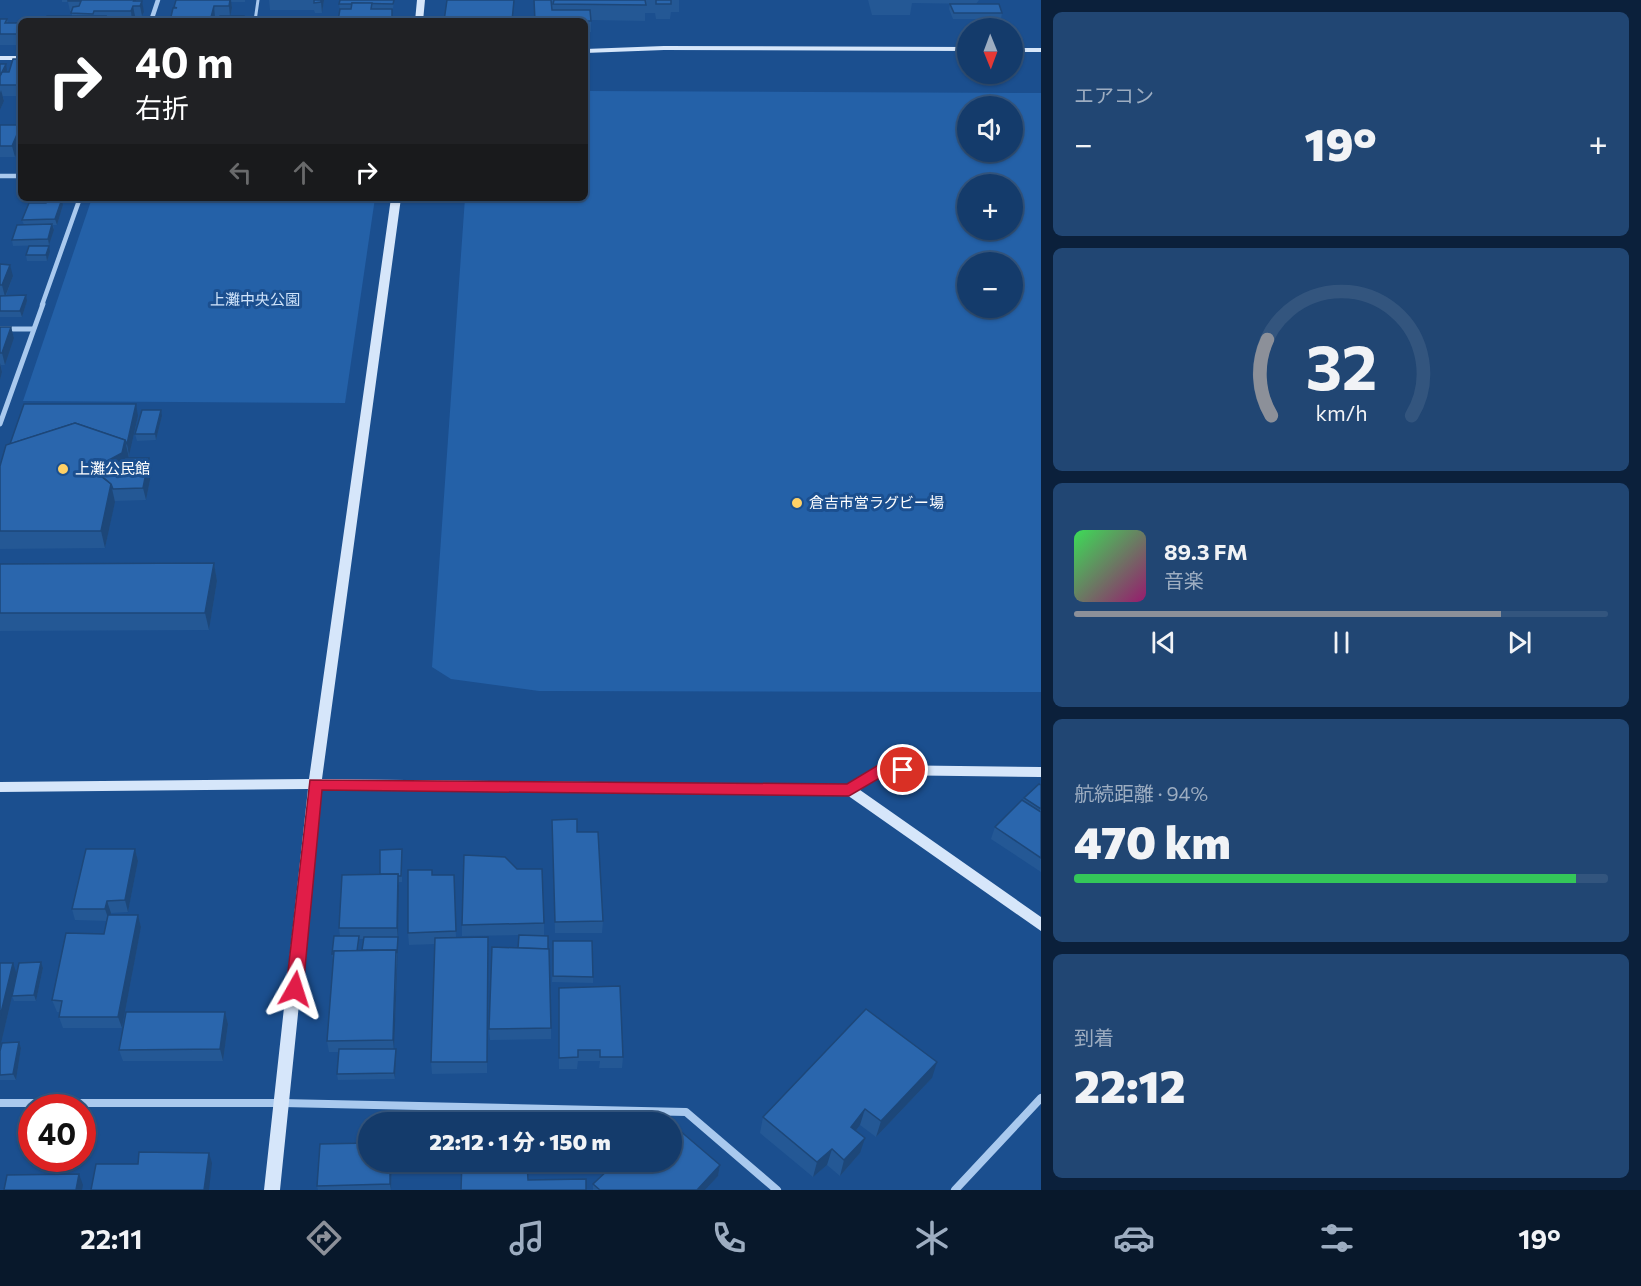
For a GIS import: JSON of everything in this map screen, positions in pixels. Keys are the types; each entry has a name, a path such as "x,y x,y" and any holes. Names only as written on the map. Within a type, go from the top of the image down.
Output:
{"street":[{"path":"153,18 158,0"},
{"path":"419,18 421,0"},
{"path":"588,51 664,48 957,50"},
{"path":"1023,50 1041,50"},
{"path":"0,58 18,58"},
{"path":"0,176 18,176"},
{"path":"0,424 80,201"},
{"path":"272,1190 315,784 396,201"},
{"path":"0,329 33,329"},
{"path":"0,787 315,784 849,790 880,770 1041,772"},
{"path":"849,790 1041,925"},
{"path":"955,1190 1041,1098"},
{"path":"0,1103 283,1103 686,1112 777,1190"}],"lane":[{"path":"255,18 258,0"}],"green space":[{"path":"588,91 1041,93 1041,692 539,691 451,679 432,667 465,201 588,201"},
{"name":"上灘中央公園","path":"91,201 375,201 345,403 23,401"}],"building":[{"path":"68,0 142,1 140,6 133,6 131,11 94,11 93,14 71,13 73,7 79,6 81,1"},
{"path":"176,0 230,0 229,6 214,6 211,18 171,18 173,8 177,8 174,7"},
{"path":"340,0 394,0 393,4 339,4"},
{"path":"447,0 514,0 512,18 444,18"},
{"path":"534,0 551,0 552,10 590,10 591,21 588,21 588,18 535,18"},
{"path":"554,0 645,0 646,5 553,4"},
{"path":"656,0 671,0 671,4 656,4"},
{"path":"352,3 372,3 371,9 392,9 392,18 338,18 340,9 351,9"},
{"path":"950,4 999,4 1002,13 954,13"},
{"path":"47,16 106,16 105,18 46,18"},
{"path":"220,16 244,16 244,18 219,18"},
{"path":"0,19 7,19 5,23 18,23 18,34 0,34"},
{"path":"13,59 18,59 18,85 0,85 2,72 9,72"},
{"path":"0,64 6,64 0,76"},
{"path":"0,125 18,125 18,132 12,146 0,146"},
{"path":"46,201 61,201 55,219 22,220 29,203 46,203"},
{"path":"52,224 48,239 12,240 17,225"},
{"path":"29,246 49,246 46,255 26,255"},
{"path":"0,264 10,265 2,285 0,285"},
{"path":"26,295 20,311 0,311 0,296"},
{"path":"0,327 11,327 2,353 0,353"},
{"path":"24,404 136,404 127,444 125,440 75,423 10,444"},
{"path":"142,410 161,410 155,434 135,434"},
{"path":"75,423 125,440 122,453 92,469 111,484 101,531 0,531 0,466 6,445"},
{"path":"125,458 149,458 143,488 113,489 111,484 98,473"},
{"path":"214,563 205,613 0,613 0,564"},
{"path":"1039,784 1041,785 1041,809 1024,798"},
{"path":"1022,800 1041,812 1041,858 995,827"},
{"path":"577,819 577,832 598,832 603,921 555,922 552,820"},
{"path":"86,849 135,849 125,900 107,901 105,909 72,909"},
{"path":"402,849 401,876 380,874 380,850"},
{"path":"464,855 505,857 517,869 542,869 544,923 462,925"},
{"path":"408,870 432,870 432,875 454,875 456,931 408,933"},
{"path":"398,874 397,928 339,928 342,875"},
{"path":"108,915 138,915 118,1017 59,1017 62,1001 52,1000 66,933 104,934"},
{"path":"519,935 548,936 548,949 518,948"},
{"path":"334,936 359,936 357,951 334,951 332,954"},
{"path":"364,937 398,937 397,953 396,950 362,950"},
{"path":"488,937 487,1062 431,1062 435,938"},
{"path":"553,941 592,941 593,977 553,976"},
{"path":"492,947 549,949 551,1028 489,1029"},
{"path":"396,950 393,1040 327,1041 334,951"},
{"path":"41,962 34,995 12,996 19,963"},
{"path":"0,963 13,963 0,1017"},
{"path":"620,986 623,1057 600,1057 600,1050 578,1050 578,1057 559,1058 559,988"},
{"path":"866,1009 937,1062 881,1121 865,1109 851,1127 865,1138 844,1160 832,1149 817,1162 763,1117"},
{"path":"126,1012 225,1012 220,1049 119,1050"},
{"path":"19,1042 13,1074 0,1075 2,1043"},
{"path":"339,1049 396,1049 394,1073 337,1074"},
{"path":"682,1133 720,1165 697,1190 600,1190 593,1184 606,1172 682,1172"},
{"path":"358,1143 358,1172 390,1172 390,1184 317,1186 320,1144"},
{"path":"139,1152 209,1153 204,1190 91,1190 96,1164 138,1164"},
{"path":"462,1172 528,1172 528,1180 586,1179 586,1190 461,1190"},
{"path":"79,1174 76,1190 4,1190 7,1175"}],"place":[{"name":"上灘公民館","path":"63,469"},
{"name":"倉吉市営ラグビー場","path":"797,503"}],"route":[{"path":"295,989 315,784 849,790 880,770 903,770"}]}
